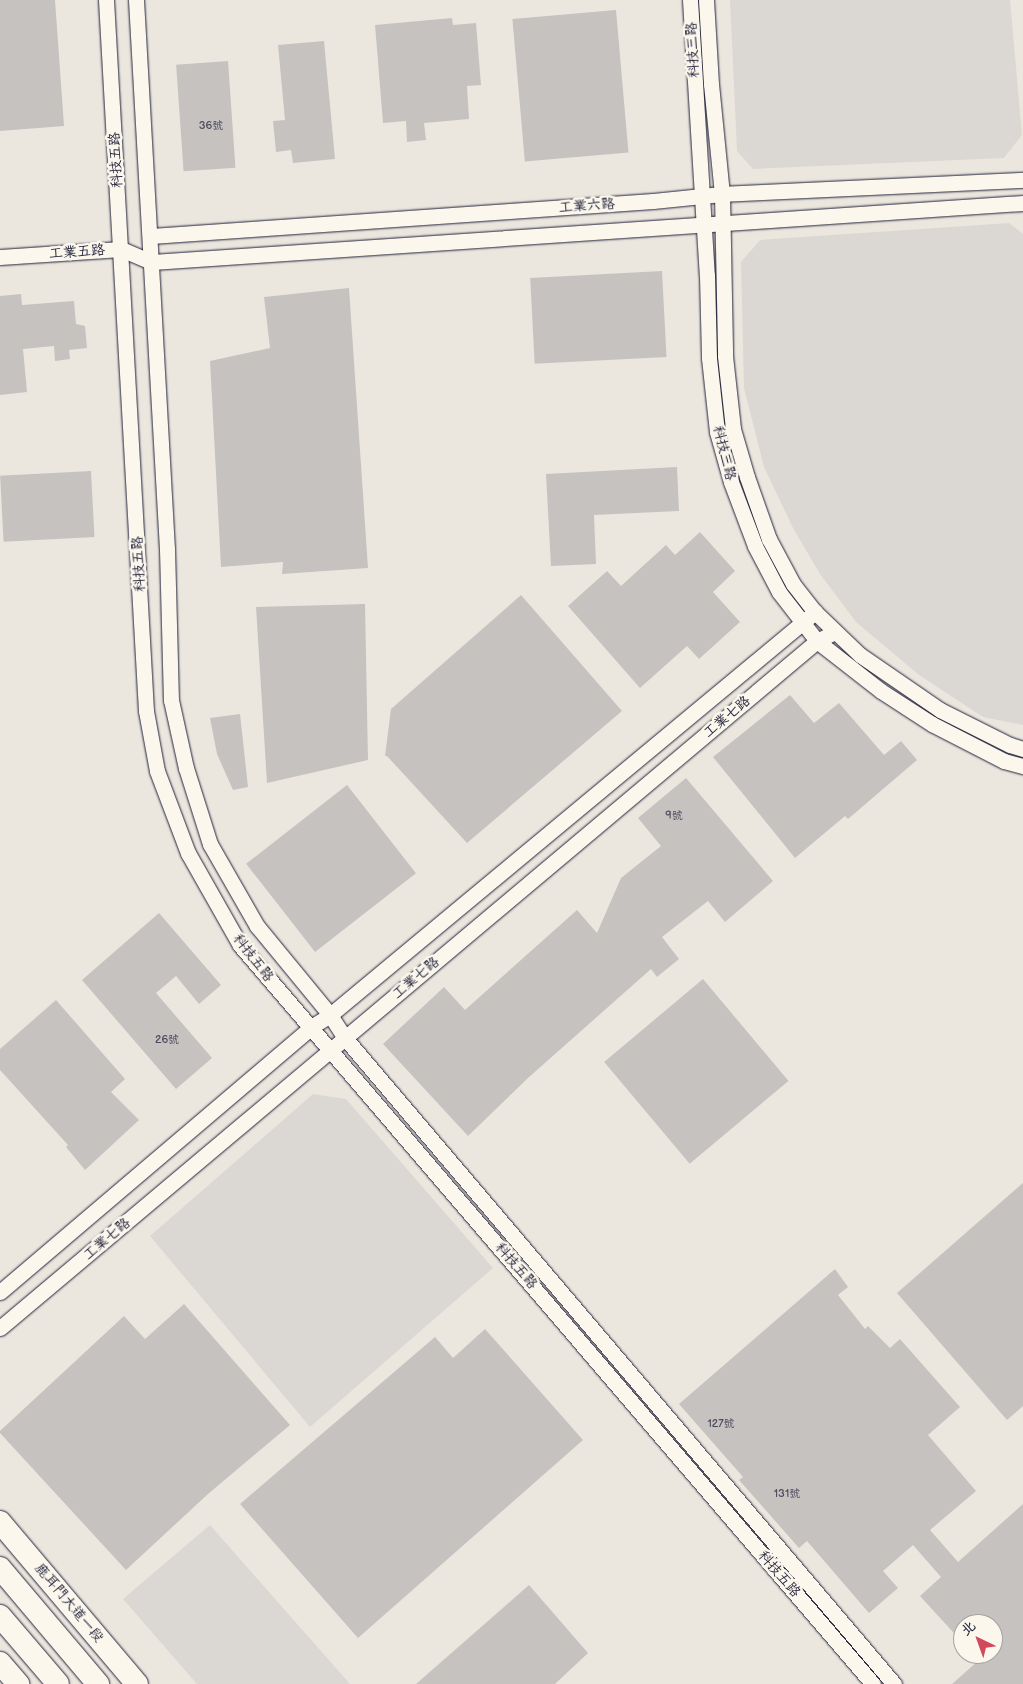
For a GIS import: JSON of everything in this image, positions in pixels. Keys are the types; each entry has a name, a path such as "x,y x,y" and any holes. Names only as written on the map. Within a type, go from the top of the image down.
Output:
{"street":[{"name":"科技五路","path":"106,0 146,711 157,771 188,853 240,945 873,1684"},
{"name":"科技五路","path":"136,0 168,549 171,700 186,768 210,844 257,926 330,1015 344,1038 894,1684"},
{"name":"科技三路","path":"690,0 702,196 709,358 717,432 731,482 755,546 779,592 817,642 881,691 932,724 1004,760 1023,766"},
{"name":"科技三路","path":"706,0 711,84 722,194 725,356 733,429 747,477 770,539 793,584 815,612 868,661 940,710 1010,746 1023,749"},
{"name":"工業六路","path":"151,236 653,202 722,194 1023,180"},
{"name":"工業六路","path":"152,262 1023,203"},
{"name":"工業五路","path":"0,257 121,249 152,262"},
{"name":"工業七路","path":"0,1292 311,1027 330,1015 815,612"},
{"name":"工業七路","path":"0,1328 817,642 835,632"},
{"name":"鹿耳門大道一段","path":"0,1522 137,1684"},
{"path":"0,1568 98,1684"},
{"path":"0,1616 58,1684"},
{"path":"0,1663 18,1684"}],"shaded area":[{"path":"0,0 1023,0 1023,1684 0,1684"},
{"path":"730,0 1010,0 1022,135 1004,158 753,169 737,151"},
{"path":"1009,223 1023,234 1023,725 983,717 919,675 856,622 820,574 793,528 764,467 744,388 741,262 760,240"},
{"path":"313,1094 346,1099 493,1268 310,1427 150,1236"},
{"path":"210,1525 350,1684 197,1684 123,1599"}],"building":[{"path":"0,0 55,0 64,126 0,131"},
{"path":"616,10 628,152 525,162 512,19"},
{"path":"452,18 453,25 476,23 481,85 467,86 469,119 424,123 426,140 407,142 406,121 383,123 375,25"},
{"path":"324,41 335,159 293,163 291,150 276,152 273,121 285,120 278,45"},
{"path":"228,61 235,168 184,171 176,65"},
{"path":"662,271 667,357 535,364 530,278"},
{"path":"349,288 368,568 282,574 283,562 221,567 210,361 270,348 264,297"},
{"path":"21,294 22,305 74,301 76,324 85,326 87,348 69,350 70,359 55,361 54,346 23,349 27,392 0,395 0,296"},
{"path":"677,467 679,511 594,515 596,564 551,566 546,474"},
{"path":"91,471 94,537 4,542 0,476"},
{"path":"700,532 735,571 713,592 740,622 699,659 687,646 640,688 568,606 607,571 621,586 666,545 675,555"},
{"path":"521,595 622,711 467,843 385,756 391,709"},
{"path":"365,604 368,760 267,783 256,607"},
{"path":"790,695 814,723 839,703 884,755 901,741 917,760 848,819 845,816 795,858 713,757"},
{"path":"240,714 248,787 233,790 217,754 210,718"},
{"path":"686,778 773,881 725,922 708,901 662,937 679,959 657,977 651,969 528,1078 468,1136 383,1044 444,987 465,1010 577,910 597,933 621,878 661,846 638,818"},
{"path":"347,785 416,873 315,952 246,864"},
{"path":"159,913 221,985 199,1004 176,976 156,993 212,1058 176,1089 82,980"},
{"path":"703,979 788,1081 690,1164 604,1062"},
{"path":"56,1000 125,1079 111,1092 139,1120 85,1170 66,1147 68,1145 0,1070 0,1049"},
{"path":"1023,1183 1023,1406 1007,1420 897,1293"},
{"path":"835,1269 848,1287 838,1295 865,1329 868,1326 890,1348 900,1339 960,1407 928,1435 976,1491 930,1530 958,1562 1023,1504 1023,1684 952,1684 975,1664 1003,1664 1003,1614 953,1614 953,1632 920,1596 941,1577 913,1545 883,1571 898,1588 869,1613 807,1541 799,1548 739,1480 743,1477 679,1404"},
{"path":"184,1304 290,1425 208,1494 126,1570 0,1431 124,1316 145,1339"},
{"path":"485,1329 583,1440 358,1638 240,1504 435,1337 453,1358"},
{"path":"529,1585 588,1653 555,1684 416,1684"}]}
